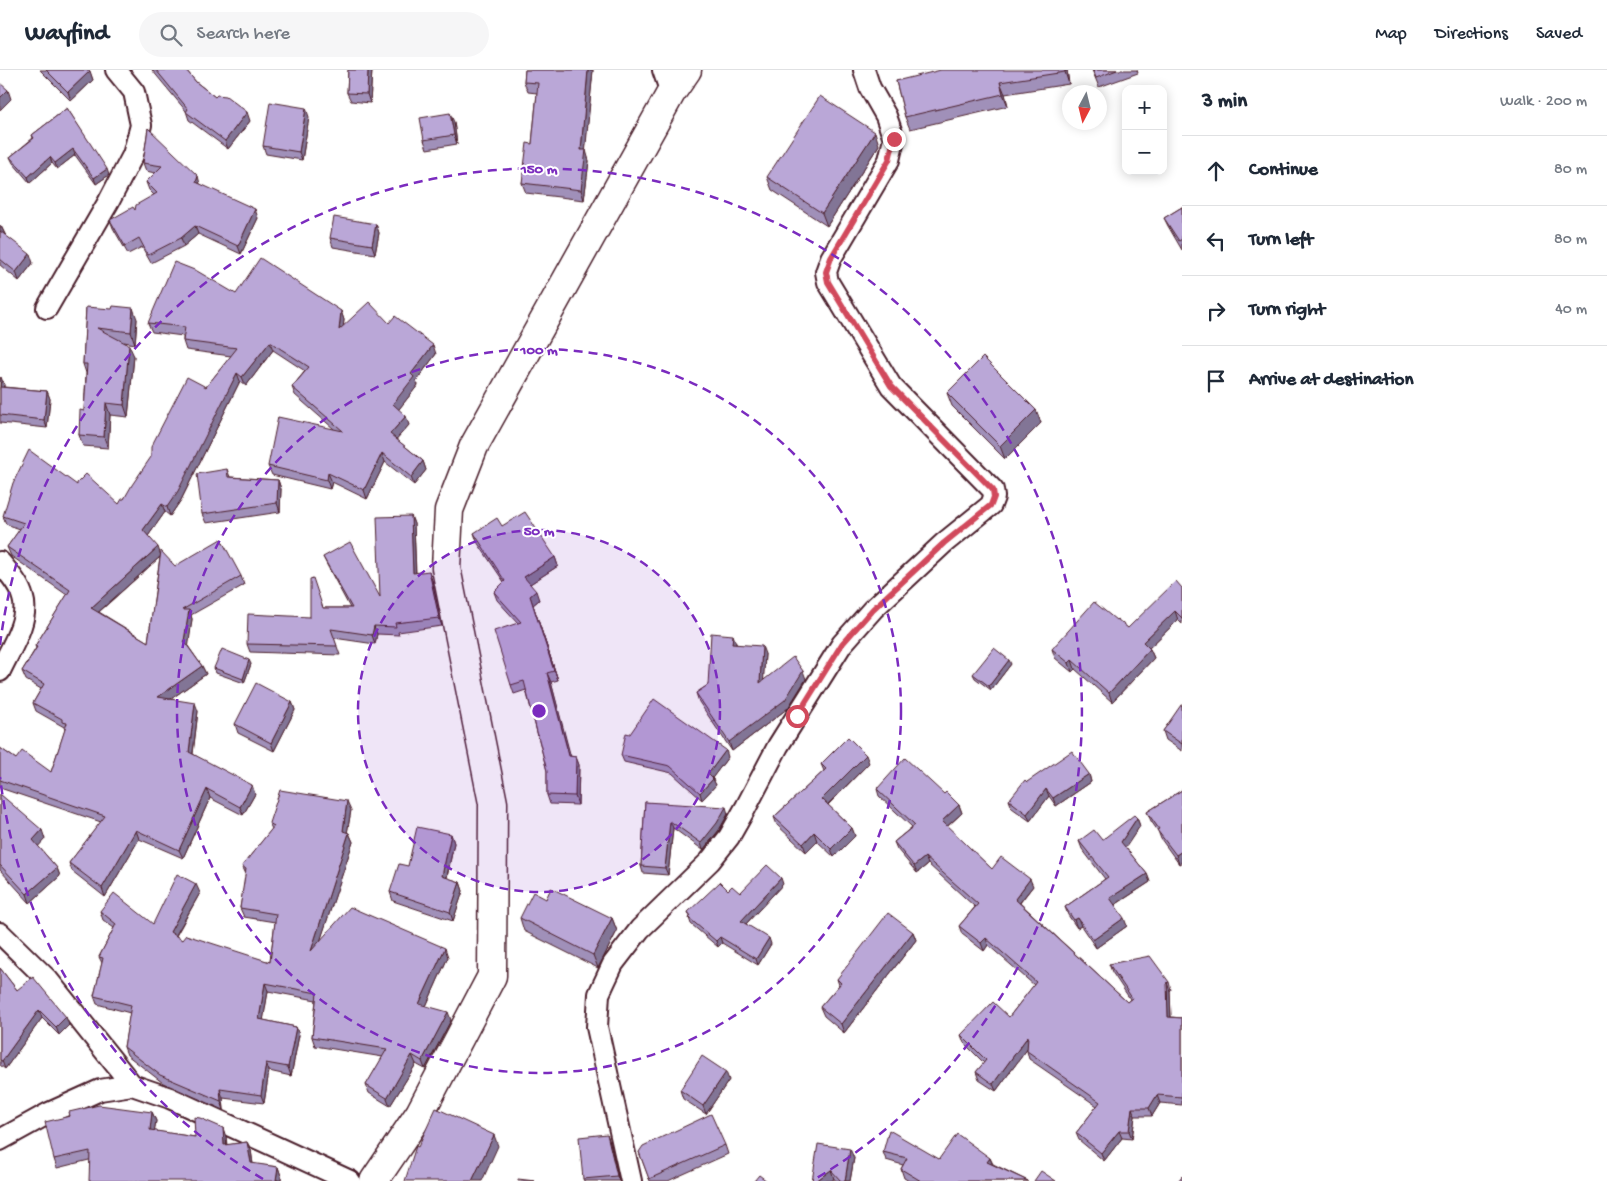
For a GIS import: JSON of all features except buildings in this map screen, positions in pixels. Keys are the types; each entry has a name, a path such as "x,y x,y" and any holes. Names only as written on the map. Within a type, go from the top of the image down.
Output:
{"main road":[{"path":"374,1181 420,1113 492,976 493,803 446,568 449,510 474,446 667,82 687,70"}],"street":[{"path":"47,308 109,201 133,155 141,125 134,92 116,70"},
{"path":"631,1181 597,1027 599,994 613,964 640,929 710,861 729,837 778,746 842,644 873,609 944,543 991,505 994,497 993,490 891,386 828,282 826,272 831,258 889,160 894,139 886,116 870,88 864,70"},
{"path":"0,562 16,583 24,599 24,618 0,671"},
{"path":"0,932 48,980 132,1085"},
{"path":"0,1140 100,1090 132,1085 170,1098 350,1181"}],"route":[{"path":"797,716 842,644 873,609 944,543 991,505 994,497 993,490 891,386 828,282 826,272 831,258 889,160 894,139"}]}
